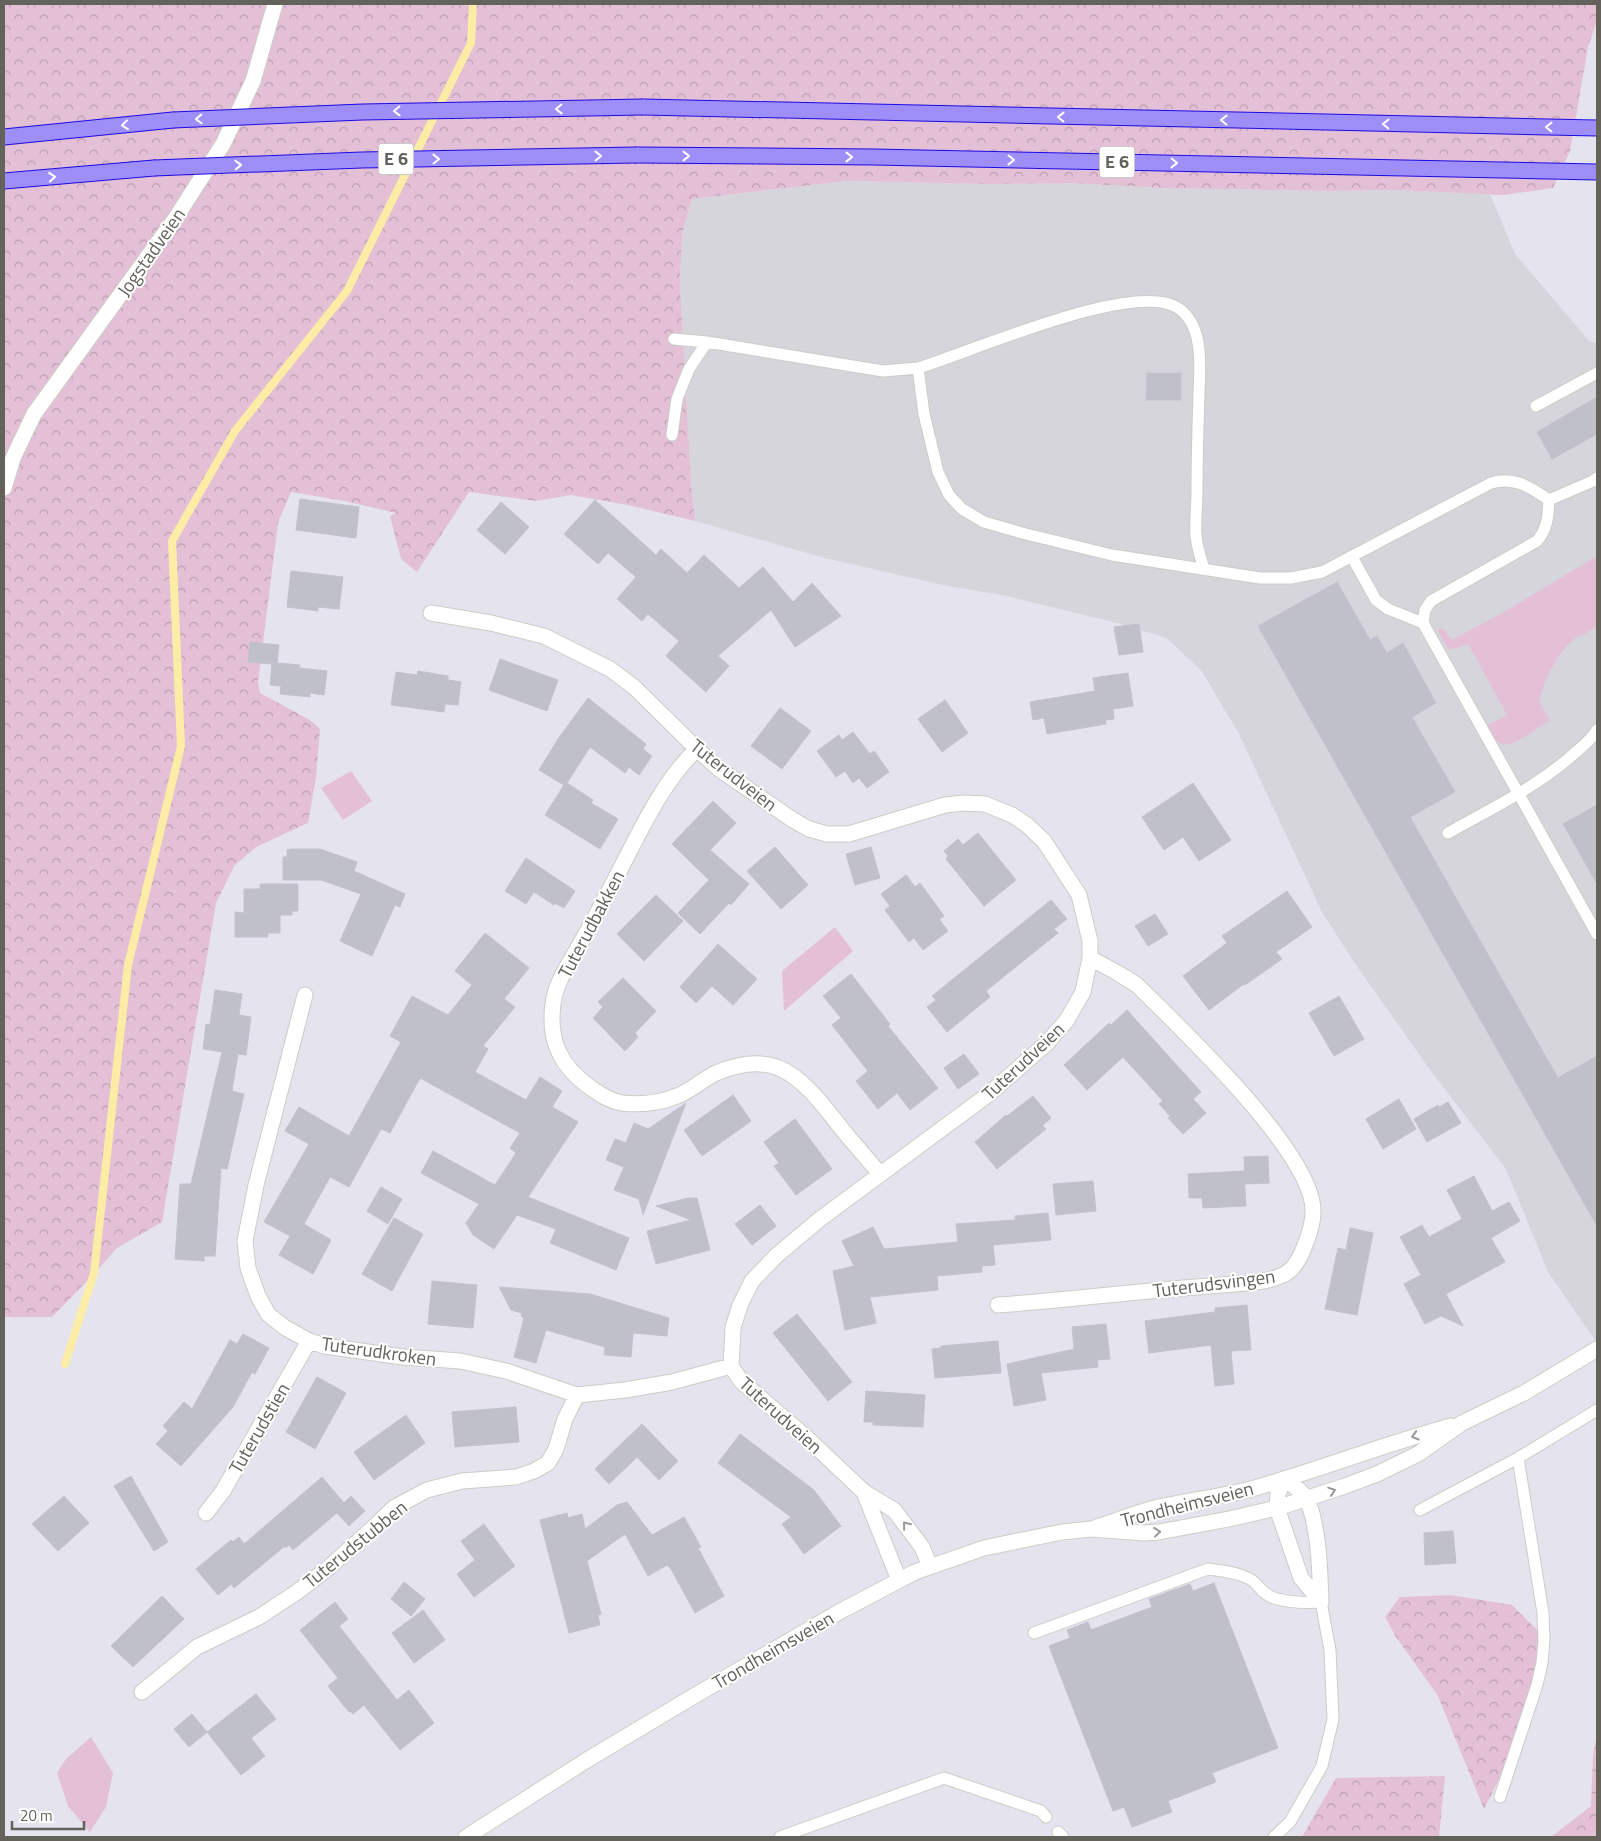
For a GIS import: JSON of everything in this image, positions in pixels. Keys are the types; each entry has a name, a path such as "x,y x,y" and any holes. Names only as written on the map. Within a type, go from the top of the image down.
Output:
{"highway":[{"path":"4,137 173,120 363,112 643,107 1597,128"},
{"name":"E 6","path":"4,181 154,168 362,160 637,155 883,157 1597,172"}],"street":[{"name":"Jogstadveien","path":"4,488 13,458 34,414 175,219 222,144 253,82 274,4"},
{"name":"Tuterudveien","path":"431,613 490,623 544,636 610,669 634,687 696,749 719,769 809,829 827,834 850,834 945,805 964,803 985,804 1012,815 1044,841 1079,895 1090,941 1090,958 1083,992 1067,1020 1047,1043 990,1094 820,1219 776,1256 752,1281 740,1305 734,1328 731,1366 741,1381 807,1438 864,1492 894,1510 922,1547 930,1566"},
{"name":"Tuterudbakken","path":"696,749 684,760 658,800 606,898 563,970 553,1003 552,1029 554,1042 562,1061 580,1080 610,1100 622,1103 651,1103 678,1096 716,1073 739,1065 762,1064 778,1068 797,1079 824,1106 880,1174"},
{"name":"Tuterudsvingen","path":"998,1305 1228,1285 1268,1279 1285,1274 1293,1267 1301,1255 1308,1236 1313,1211 1309,1191 1301,1172 1269,1126 1247,1098 1137,985 1090,958"},
{"name":"Tuterudkroken","path":"305,995 256,1185 245,1242 248,1268 258,1296 268,1314 284,1327 309,1341 325,1346 376,1354 460,1361 506,1371 577,1395 625,1390 672,1382 731,1366"},
{"name":"Tuterudstien","path":"206,1513 223,1491 309,1341"},
{"name":"Trondheimsveien","path":"1091,1529 1144,1534 1220,1521 1277,1508 1361,1480 1410,1458 1462,1423 1524,1392 1597,1348"},
{"name":"Tuterudstubben","path":"142,1692 197,1647 259,1617 297,1592 327,1569 395,1507 427,1490 462,1481 516,1477 534,1472 548,1463 556,1449 565,1419 577,1395"},
{"name":"Trondheimsveien","path":"466,1837 476,1833 573,1769 810,1628 899,1580 930,1566 1007,1542 1091,1529 1155,1508 1224,1496 1334,1464 1408,1438 1462,1423"},
{"name":"Trondheimsveien","path":"1284,1479 1278,1494 1277,1508 1301,1578 1321,1602"},
{"path":"1284,1479 1298,1489 1307,1499"},
{"name":"Tuterudveien","path":"864,1492 899,1580"},
{"name":"Trondheimsveien","path":"1307,1499 1315,1528 1321,1602"}],"lane":[{"path":"674,339 707,342 883,371 918,368 1081,312 1131,302 1165,303 1178,308 1193,326 1198,340 1196,537 1204,569"},
{"path":"672,435 677,399 689,369 707,342"},
{"path":"918,368 924,414 938,472 949,495 962,509 984,522 1112,555 1260,578 1291,578 1322,572 1491,482 1508,480 1522,484 1549,500"},
{"path":"1536,406 1597,373"},
{"path":"1549,500 1596,481"},
{"path":"1549,500 1548,521 1537,541 1431,601 1425,610 1423,623 1597,934"},
{"path":"1352,557 1376,600 1388,609 1423,623"},
{"path":"1448,833 1519,794 1558,769 1593,737 1597,730"},
{"path":"1420,1510 1518,1458 1597,1410"},
{"path":"1500,1797 1537,1685 1544,1641 1543,1613 1518,1458"},
{"path":"1034,1633 1208,1569 1230,1572 1251,1580 1261,1592 1274,1598 1300,1603 1321,1602"},
{"name":"Trondheimsveien","path":"1274,1837 1290,1822 1322,1766 1332,1719 1330,1650 1321,1602"},
{"path":"780,1837 944,1778 1042,1811 1046,1817"}],"shaded area":[{"path":"846,181 989,184 1071,183 1162,188 1331,191 1394,190 1490,194 1515,254 1589,341 1597,343 1597,1343 1548,1272 1506,1169 1428,1067 1354,962 1322,912 1238,732 1201,670 1166,638 1117,623 1007,596 943,585 825,558 695,521 691,483 680,286 682,234 692,199"}],"green space":[{"path":"4,4 1597,4 1597,21 1588,47 1570,151 1553,188 1504,195 1394,190 1331,191 1162,188 1071,183 989,184 846,181 692,199 682,234 680,285 691,483 695,521 628,505 571,495 536,501 469,492 417,572 401,559 390,516 396,513 345,501 291,492 278,523 258,682 260,693 310,720 320,729 316,777 308,823 256,847 234,866 216,903 162,1222 117,1248 52,1317 4,1317"},
{"path":"1597,556 1597,627 1576,638 1557,658 1539,701 1550,720 1512,743 1507,745 1500,743 1488,725 1507,715 1468,644 1449,650 1439,633 1439,628 1444,629 1452,640 1504,612"},
{"path":"351,771 372,801 343,820 321,788"},
{"path":"835,927 853,951 784,1011 782,971"},
{"path":"1451,1595 1512,1605 1543,1636 1518,1742 1484,1809 1438,1696 1396,1637 1385,1617 1400,1597"},
{"path":"1597,1734 1597,1837 1551,1837 1591,1806 1593,1755"},
{"path":"91,1737 113,1773 106,1807 90,1832 68,1806 57,1773 66,1759"},
{"path":"1445,1776 1439,1837 1302,1837 1336,1778"}],"building":[{"path":"1147,373 1181,373 1181,400 1146,400"},
{"path":"1597,397 1597,434 1552,459 1537,432"},
{"path":"300,499 359,507 356,538 296,530"},
{"path":"595,500 656,555 661,549 687,573 704,555 739,588 763,567 793,602 812,583 841,616 795,647 771,610 718,656 729,666 706,692 666,656 679,641 648,614 642,621 617,599 636,577 608,553 598,564 564,534"},
{"path":"501,502 529,527 505,554 477,530"},
{"path":"291,571 343,577 339,609 318,607 318,611 287,607"},
{"path":"1337,582 1370,640 1377,636 1387,653 1403,643 1436,703 1412,717 1455,792 1410,817 1558,1078 1597,1056 1597,1226 1258,626"},
{"path":"1139,624 1143,652 1119,655 1114,627"},
{"path":"250,642 279,645 277,663 300,665 299,668 327,671 324,695 310,693 310,697 280,694 281,686 270,685 272,664 248,662"},
{"path":"500,659 558,680 547,711 489,690"},
{"path":"418,671 448,676 448,680 461,682 458,705 445,704 444,712 391,705 396,672 417,675"},
{"path":"1128,673 1133,706 1113,709 1114,719 1105,720 1106,724 1047,734 1044,718 1033,720 1030,702 1095,691 1093,678"},
{"path":"588,698 646,744 643,749 652,756 639,775 629,767 625,773 590,747 567,783 593,800 591,803 618,819 600,849 545,815 564,785 539,770 558,739"},
{"path":"945,700 968,733 942,752 918,719"},
{"path":"780,708 811,731 782,769 751,746"},
{"path":"853,732 870,754 874,751 889,772 867,788 859,778 853,783 845,771 836,777 817,751 839,735 842,740"},
{"path":"1193,783 1231,840 1199,861 1183,837 1164,850 1142,817"},
{"path":"713,801 736,823 710,850 749,884 731,905 729,903 700,934 678,913 709,880 672,844"},
{"path":"1597,805 1597,884 1563,824"},
{"path":"978,833 1016,880 984,906 946,859 948,856 944,851 958,839 963,845"},
{"path":"775,847 808,885 781,909 747,871"},
{"path":"871,847 880,878 855,885 846,854"},
{"path":"320,849 357,862 354,871 405,894 400,907 395,905 372,956 340,941 361,894 321,880 283,880 283,857 287,857 287,850"},
{"path":"526,858 575,891 564,908 555,903 554,905 534,892 526,904 505,891"},
{"path":"906,875 915,887 920,883 944,916 939,919 948,931 923,950 914,938 909,942 885,910 890,906 881,894"},
{"path":"260,884 298,884 298,911 292,911 292,915 280,915 280,933 268,933 268,937 235,937 235,912 244,913 244,889 260,889"},
{"path":"1287,891 1312,927 1276,952 1282,959 1209,1010 1183,976 1227,943 1222,936"},
{"path":"656,895 683,921 644,961 617,934"},
{"path":"1051,900 1067,919 1054,929 1058,933 986,991 990,997 947,1032 927,1007 936,1000 932,996"},
{"path":"1155,914 1168,934 1148,946 1135,926"},
{"path":"485,933 529,968 504,999 515,1007 483,1046 488,1049 475,1072 526,1100 540,1077 562,1091 552,1107 578,1122 528,1197 629,1238 616,1270 550,1243 556,1229 517,1215 494,1249 473,1235 466,1223 479,1204 421,1173 433,1151 495,1185 516,1153 510,1148 520,1133 420,1078 390,1133 381,1129 349,1187 330,1177 304,1224 331,1240 313,1274 279,1255 290,1236 264,1222 309,1144 285,1131 299,1107 349,1136 401,1042 390,1036 412,996 448,1015 472,985 455,971"},
{"path":"718,944 757,979 733,1005 712,986 696,1003 680,987"},
{"path":"851,974 890,1024 888,1026 938,1088 910,1110 897,1093 878,1109 856,1081 868,1071 832,1025 841,1018 823,996"},
{"path":"623,978 656,1011 635,1033 638,1037 625,1051 593,1018 603,1007 598,1002"},
{"path":"215,990 242,994 239,1015 251,1017 246,1055 238,1054 232,1091 244,1094 227,1169 221,1168 215,1256 204,1256 204,1261 175,1259 180,1184 191,1184 222,1052 203,1049 206,1024 210,1025"},
{"path":"1339,996 1364,1039 1334,1056 1309,1013"},
{"path":"1127,1010 1201,1092 1193,1099 1206,1113 1183,1134 1168,1118 1170,1116 1159,1104 1163,1101 1123,1057 1087,1090 1064,1065 1109,1023 1111,1025"},
{"path":"964,1054 979,1074 958,1089 944,1068"},
{"path":"733,1095 751,1121 702,1156 684,1130"},
{"path":"1033,1096 1051,1118 1042,1126 1046,1129 997,1169 975,1142 1006,1115"},
{"path":"1399,1099 1416,1129 1383,1149 1366,1119"},
{"path":"1448,1102 1461,1123 1427,1142 1414,1119 1438,1105 1439,1107"},
{"path":"686,1103 643,1215 639,1199 614,1190 624,1167 606,1160 615,1139 626,1143 634,1123 648,1129"},
{"path":"795,1119 832,1169 796,1195 774,1166 779,1163 764,1142"},
{"path":"1268,1156 1269,1183 1245,1184 1244,1157"},
{"path":"1244,1171 1246,1206 1203,1208 1202,1198 1189,1198 1188,1174"},
{"path":"1474,1176 1492,1211 1509,1202 1520,1221 1491,1238 1505,1262 1446,1294 1463,1326 1441,1316 1425,1324 1404,1284 1421,1275 1400,1237 1422,1225 1429,1237 1462,1219 1447,1190"},
{"path":"1093,1181 1096,1211 1056,1215 1053,1184"},
{"path":"381,1187 402,1199 388,1224 367,1211"},
{"path":"688,1198 697,1198 710,1250 656,1264 647,1231 691,1220 656,1206"},
{"path":"760,1205 776,1226 752,1245 735,1224"},
{"path":"1048,1213 1051,1240 993,1245 995,1265 982,1266 982,1272 937,1276 938,1290 870,1297 876,1323 845,1330 833,1271 854,1266 842,1241 873,1227 884,1249 958,1242 956,1224 1015,1220 1015,1216"},
{"path":"394,1218 423,1234 392,1291 362,1274"},
{"path":"1350,1228 1373,1233 1357,1315 1325,1309 1338,1248 1346,1250"},
{"path":"432,1281 477,1285 473,1328 428,1324"},
{"path":"499,1287 590,1294 669,1318 667,1336 633,1333 631,1357 604,1355 605,1347 546,1330 536,1363 514,1357 524,1318 521,1316 522,1313 511,1310"},
{"path":"1247,1305 1251,1350 1231,1351 1234,1384 1215,1386 1211,1345 1149,1353 1145,1321 1215,1312 1215,1308"},
{"path":"797,1314 852,1382 828,1401 773,1333"},
{"path":"1106,1324 1110,1359 1097,1360 1098,1367 1041,1373 1046,1400 1014,1406 1007,1364 1074,1349 1072,1327"},
{"path":"243,1334 269,1348 255,1374 252,1372 233,1407 181,1466 156,1444 168,1431 163,1426 184,1402 192,1409 230,1340 237,1344"},
{"path":"998,1341 1001,1373 935,1378 932,1349 941,1348 941,1346"},
{"path":"317,1377 346,1393 315,1449 286,1432"},
{"path":"866,1391 925,1395 923,1427 873,1425 873,1422 864,1422"},
{"path":"516,1407 519,1442 455,1447 452,1412"},
{"path":"406,1415 425,1443 374,1480 354,1452"},
{"path":"642,1424 678,1461 659,1480 637,1457 609,1484 595,1469"},
{"path":"740,1434 814,1490 841,1526 804,1554 782,1524 791,1517 718,1463"},
{"path":"131,1476 168,1542 154,1551 114,1486"},
{"path":"322,1477 344,1503 351,1496 365,1511 349,1526 337,1513 293,1550 289,1545 286,1548 285,1546 234,1588 231,1584 218,1595 196,1569 231,1540 233,1542 239,1537 244,1544"},
{"path":"64,1496 89,1523 58,1551 32,1524"},
{"path":"627,1502 652,1535 684,1517 701,1547 698,1548 724,1596 695,1613 671,1569 667,1565 648,1576 625,1534 587,1561 601,1614 598,1615 600,1625 569,1633 540,1520 567,1513 568,1518 582,1514 585,1529 617,1505"},
{"path":"484,1524 515,1566 474,1597 457,1574 475,1560 461,1541"},
{"path":"1453,1531 1456,1563 1425,1565 1424,1533"},
{"path":"404,1582 425,1599 411,1616 391,1599"},
{"path":"1214,1583 1278,1748 1212,1773 1216,1782 1168,1801 1172,1812 1132,1827 1124,1807 1113,1811 1049,1646 1070,1638 1067,1630 1088,1622 1091,1630 1152,1607 1149,1599 1190,1584 1193,1591"},
{"path":"162,1596 184,1619 133,1667 111,1646"},
{"path":"335,1602 348,1619 339,1626 397,1700 409,1690 434,1723 400,1750 364,1705 353,1714 349,1712 328,1686 338,1678 300,1630"},
{"path":"423,1610 445,1640 414,1663 392,1633"},
{"path":"256,1694 276,1719 251,1738 265,1756 241,1775 207,1732"},
{"path":"192,1714 207,1732 189,1747 174,1729"}],"waterway":[{"path":"65,1364 94,1273 128,965 181,746 172,541 235,431 347,291 471,43 473,4"}]}
